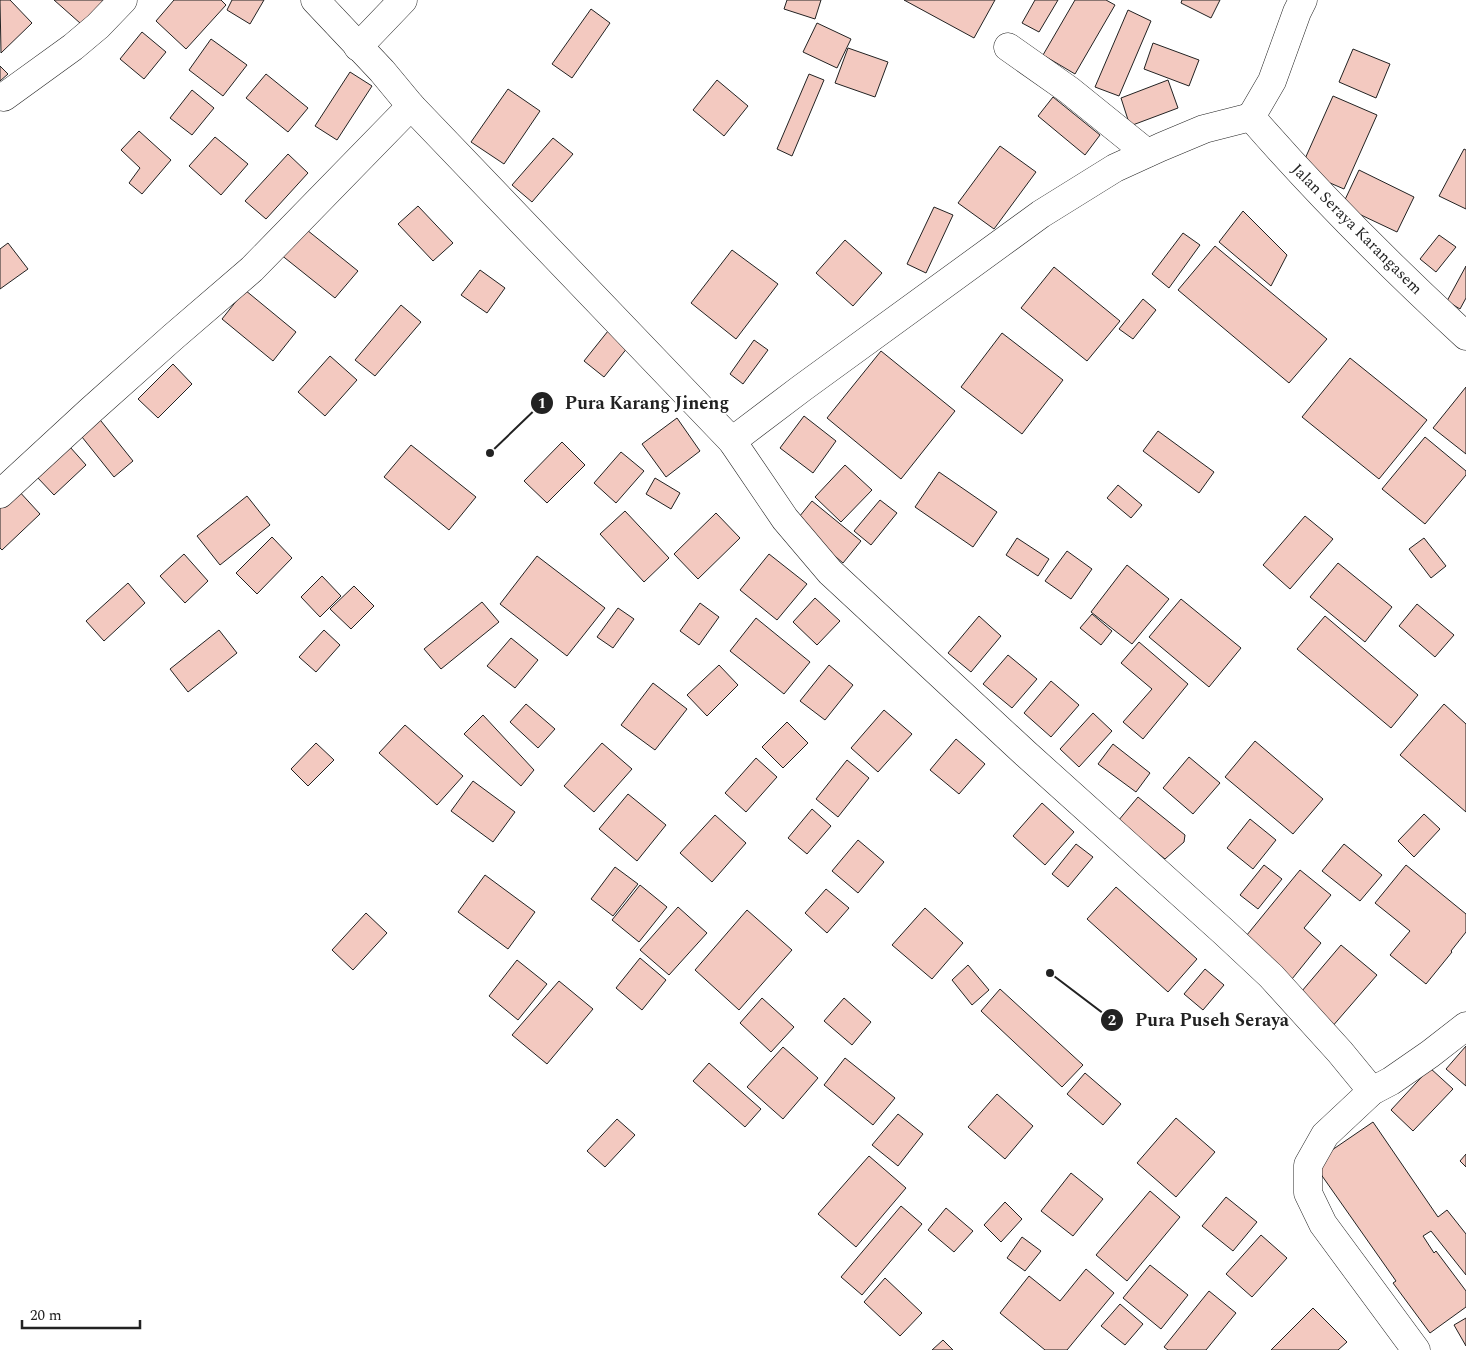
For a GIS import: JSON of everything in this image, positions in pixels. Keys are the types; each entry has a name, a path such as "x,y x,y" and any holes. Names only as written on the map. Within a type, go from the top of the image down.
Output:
{"street":[{"path":"4,97 73,47 98,26 123,0"},
{"path":"315,0 411,106 732,441 785,519 830,572 1025,753 1264,970 1340,1052 1372,1091"},
{"path":"358,48 402,0"},
{"path":"732,441 1041,214 1115,168 1147,153 1204,129 1251,117 1272,81 1303,0"},
{"path":"1008,47 1069,90 1147,153"},
{"path":"0,494 97,405 252,269 411,106"},
{"name":"Jalan Seraya Karangasem","path":"1251,117 1292,165 1429,302 1466,336"},
{"path":"1416,1350 1323,1224 1308,1193 1308,1164 1325,1134 1372,1091 1391,1081 1466,1026"}],"building":[{"path":"0,0 10,0 32,23 1,53"},
{"path":"54,0 112,0 89,31"},
{"path":"174,0 221,0 226,5 186,49 156,21"},
{"path":"232,0 264,0 250,24 227,10"},
{"path":"787,0 821,0 815,19 784,9"},
{"path":"904,0 995,0 974,38"},
{"path":"1035,0 1058,0 1039,32 1022,23"},
{"path":"1075,0 1106,0 1115,5 1075,74 1043,55"},
{"path":"1182,0 1220,0 1211,18 1181,3"},
{"path":"591,9 610,23 572,78 552,64"},
{"path":"1128,10 1151,21 1119,96 1095,87"},
{"path":"817,23 851,39 837,68 803,52"},
{"path":"142,32 166,52 144,79 120,59"},
{"path":"211,39 247,65 223,96 189,70"},
{"path":"1153,43 1199,60 1189,86 1144,69"},
{"path":"848,48 888,62 875,97 835,83"},
{"path":"1353,49 1390,64 1376,98 1339,82"},
{"path":"0,66 8,74 0,81"},
{"path":"350,72 372,86 337,140 315,126"},
{"path":"266,74 308,108 288,132 246,98"},
{"path":"809,74 824,80 792,156 777,149"},
{"path":"717,80 748,106 724,136 693,110"},
{"path":"1168,80 1178,108 1130,126 1121,98"},
{"path":"508,89 540,111 504,164 471,142"},
{"path":"192,90 214,108 192,135 170,118"},
{"path":"1333,96 1377,115 1344,189 1300,170"},
{"path":"1053,97 1100,135 1085,155 1038,116"},
{"path":"139,131 171,160 142,194 129,183 140,168 121,150"},
{"path":"215,137 248,164 221,195 189,166"},
{"path":"553,138 573,154 532,202 512,185"},
{"path":"1000,146 1036,172 994,229 958,203"},
{"path":"1464,149 1466,150 1466,209 1439,196"},
{"path":"288,154 308,173 266,219 245,201"},
{"path":"1359,170 1414,197 1397,232 1342,206"},
{"path":"418,206 453,243 433,261 398,224"},
{"path":"934,207 953,215 926,273 907,264"},
{"path":"1243,211 1287,255 1271,286 1219,242"},
{"path":"302,226 358,271 335,298 280,254"},
{"path":"1183,233 1200,245 1169,288 1152,274"},
{"path":"1439,235 1456,247 1436,272 1420,259"},
{"path":"845,240 882,273 853,306 816,273"},
{"path":"8,243 28,269 0,289 0,249"},
{"path":"1215,246 1327,339 1289,383 1178,290"},
{"path":"732,250 778,284 736,339 691,303"},
{"path":"1466,266 1466,298 1460,309 1447,301"},
{"path":"1054,267 1120,321 1087,361 1021,308"},
{"path":"480,270 505,288 487,313 461,295"},
{"path":"245,290 296,332 273,361 222,319"},
{"path":"1143,299 1156,310 1133,339 1119,329"},
{"path":"401,305 421,322 375,376 355,360"},
{"path":"608,331 628,347 604,377 584,361"},
{"path":"1002,333 1063,380 1022,434 961,387"},
{"path":"754,340 768,350 743,384 730,374"},
{"path":"881,351 955,411 901,479 827,418"},
{"path":"330,356 357,380 325,416 298,392"},
{"path":"1350,358 1427,420 1379,479 1302,417"},
{"path":"173,364 192,384 158,418 138,399"},
{"path":"1466,387 1466,454 1433,428"},
{"path":"97,416 133,461 114,477 78,432"},
{"path":"804,416 836,441 813,473 780,448"},
{"path":"677,418 700,451 666,477 642,444"},
{"path":"1158,431 1214,472 1199,493 1143,451"},
{"path":"1425,437 1466,471 1466,475 1425,524 1382,489"},
{"path":"562,442 585,465 547,503 524,481"},
{"path":"411,445 476,497 449,530 384,477"},
{"path":"70,447 86,465 54,495 37,477"},
{"path":"621,452 644,471 616,503 594,483"},
{"path":"845,465 872,490 841,522 815,497"},
{"path":"939,472 997,512 973,547 915,507"},
{"path":"655,478 680,493 671,509 646,494"},
{"path":"1118,485 1142,505 1131,518 1107,498"},
{"path":"17,489 40,514 2,550 0,548 0,505"},
{"path":"247,496 270,525 220,565 197,536"},
{"path":"880,500 897,513 871,545 854,531"},
{"path":"812,501 861,541 843,563 795,522"},
{"path":"625,511 669,558 644,582 600,534"},
{"path":"716,513 740,538 698,579 674,554"},
{"path":"1305,516 1333,539 1290,589 1263,565"},
{"path":"272,537 292,558 257,594 236,573"},
{"path":"1017,538 1049,559 1038,576 1006,555"},
{"path":"1424,538 1446,566 1431,578 1409,549"},
{"path":"1067,551 1092,569 1071,599 1045,581"},
{"path":"184,554 208,581 185,603 160,576"},
{"path":"769,554 807,584 777,620 740,590"},
{"path":"537,556 605,608 567,656 500,604"},
{"path":"1338,563 1392,607 1365,642 1310,597"},
{"path":"1127,565 1169,599 1132,644 1091,612"},
{"path":"322,576 341,596 320,617 301,597"},
{"path":"128,583 145,603 104,641 86,621"},
{"path":"354,586 374,606 351,629 330,609"},
{"path":"815,598 840,621 817,645 793,622"},
{"path":"1181,599 1241,648 1209,687 1149,637"},
{"path":"482,602 499,622 441,669 424,649"},
{"path":"700,603 719,617 699,645 680,631"},
{"path":"1417,604 1454,635 1435,657 1399,626"},
{"path":"618,608 634,619 613,648 597,637"},
{"path":"1092,614 1112,631 1101,645 1080,628"},
{"path":"979,616 1001,636 971,672 948,653"},
{"path":"1325,616 1418,695 1391,728 1297,649"},
{"path":"756,618 810,662 784,694 730,651"},
{"path":"219,630 237,653 188,692 170,669"},
{"path":"324,630 340,645 316,672 299,657"},
{"path":"511,638 538,660 515,688 487,666"},
{"path":"1139,642 1188,684 1143,739 1123,722 1152,689 1121,663"},
{"path":"1008,655 1037,679 1012,708 983,684"},
{"path":"719,665 738,685 707,716 687,695"},
{"path":"829,665 853,685 825,720 800,701"},
{"path":"1051,681 1079,705 1051,737 1024,713"},
{"path":"653,683 687,709 655,750 621,725"},
{"path":"526,704 555,729 538,748 510,722"},
{"path":"1444,704 1466,724 1466,812 1400,755"},
{"path":"884,710 912,734 878,772 851,748"},
{"path":"1093,713 1112,731 1079,767 1060,749"},
{"path":"483,715 534,770 521,786 464,734"},
{"path":"787,722 808,743 783,768 762,747"},
{"path":"405,725 463,776 437,805 379,753"},
{"path":"956,739 985,764 959,794 930,770"},
{"path":"1255,741 1323,799 1293,834 1225,777"},
{"path":"316,743 334,760 308,786 291,769"},
{"path":"602,743 632,769 594,812 564,786"},
{"path":"1113,744 1150,773 1136,792 1098,764"},
{"path":"1189,757 1220,783 1193,814 1163,788"},
{"path":"756,758 777,777 746,812 725,793"},
{"path":"847,760 869,778 838,817 816,799"},
{"path":"473,781 515,812 493,842 451,811"},
{"path":"628,794 666,825 637,861 599,829"},
{"path":"1138,797 1185,835 1184,842 1165,859 1118,821"},
{"path":"1042,803 1074,832 1045,865 1013,836"},
{"path":"812,809 831,826 807,854 788,838"},
{"path":"1424,814 1440,829 1414,857 1398,841"},
{"path":"715,815 746,843 712,882 680,853"},
{"path":"1250,819 1276,840 1253,869 1227,848"},
{"path":"858,840 884,862 858,893 832,871"},
{"path":"1076,844 1093,857 1068,887 1052,874"},
{"path":"1344,844 1382,875 1360,901 1322,871"},
{"path":"1264,865 1282,879 1258,909 1240,895"},
{"path":"1406,865 1466,914 1466,932 1426,984 1390,955 1410,931 1375,903"},
{"path":"615,867 638,884 613,916 591,899"},
{"path":"1300,870 1331,895 1304,928 1321,943 1292,979 1242,941"},
{"path":"485,875 535,912 508,949 458,912"},
{"path":"640,885 667,907 639,942 612,920"},
{"path":"1116,887 1197,959 1168,992 1087,919"},
{"path":"826,889 849,908 827,933 805,913"},
{"path":"678,907 707,933 669,975 640,950"},
{"path":"925,908 963,943 932,979 892,945"},
{"path":"747,910 792,950 739,1010 695,970"},
{"path":"366,913 387,933 353,970 332,950"},
{"path":"1341,945 1377,975 1331,1028 1296,998"},
{"path":"640,958 666,980 642,1010 616,988"},
{"path":"517,960 547,984 518,1020 489,996"},
{"path":"968,965 989,990 972,1005 952,980"},
{"path":"1205,969 1224,985 1203,1010 1184,994"},
{"path":"559,981 593,1009 547,1064 512,1035"},
{"path":"1000,989 1083,1065 1062,1087 981,1011"},
{"path":"762,998 794,1027 771,1052 740,1023"},
{"path":"844,998 871,1022 852,1045 824,1021"},
{"path":"1466,1046 1466,1086 1446,1069"},
{"path":"783,1047 818,1078 783,1119 747,1087"},
{"path":"845,1058 895,1098 873,1125 824,1085"},
{"path":"709,1063 761,1109 745,1127 693,1081"},
{"path":"1430,1068 1453,1089 1413,1131 1391,1110"},
{"path":"1085,1073 1121,1104 1103,1125 1067,1094"},
{"path":"997,1094 1033,1126 1005,1159 968,1127"},
{"path":"898,1114 923,1134 898,1166 872,1145"},
{"path":"1176,1118 1215,1152 1176,1197 1137,1163"},
{"path":"617,1119 635,1135 605,1167 587,1151"},
{"path":"1373,1122 1438,1217 1447,1210 1466,1234 1466,1275 1431,1231 1423,1236 1434,1253 1436,1251 1466,1291 1466,1307 1430,1333 1393,1283 1396,1281 1313,1163"},
{"path":"1466,1154 1466,1167 1460,1161"},
{"path":"869,1156 906,1188 856,1247 818,1214"},
{"path":"1071,1173 1103,1199 1073,1236 1041,1211"},
{"path":"1150,1191 1180,1217 1127,1281 1096,1255"},
{"path":"1226,1197 1257,1222 1233,1251 1202,1226"},
{"path":"1005,1202 1022,1219 1001,1242 984,1225"},
{"path":"901,1206 922,1224 862,1295 841,1277"},
{"path":"946,1208 973,1231 954,1252 928,1230"},
{"path":"1261,1235 1287,1258 1252,1297 1226,1274"},
{"path":"1022,1237 1041,1251 1025,1271 1007,1258"},
{"path":"1150,1265 1188,1295 1161,1329 1123,1298"},
{"path":"1086,1269 1114,1293 1067,1350 1045,1350 1000,1313 1029,1276 1060,1301"},
{"path":"885,1278 922,1313 900,1336 864,1302"},
{"path":"1209,1291 1236,1313 1206,1350 1168,1350 1164,1347"},
{"path":"1120,1304 1143,1324 1125,1345 1101,1326"},
{"path":"1313,1308 1347,1342 1338,1350 1271,1350"},
{"path":"1466,1318 1466,1346 1454,1325"},
{"path":"943,1340 953,1350 932,1350"}],"place":[{"name":"Pura Karang Jineng","path":"490,453"},
{"name":"Pura Puseh Seraya","path":"1050,973"}]}
